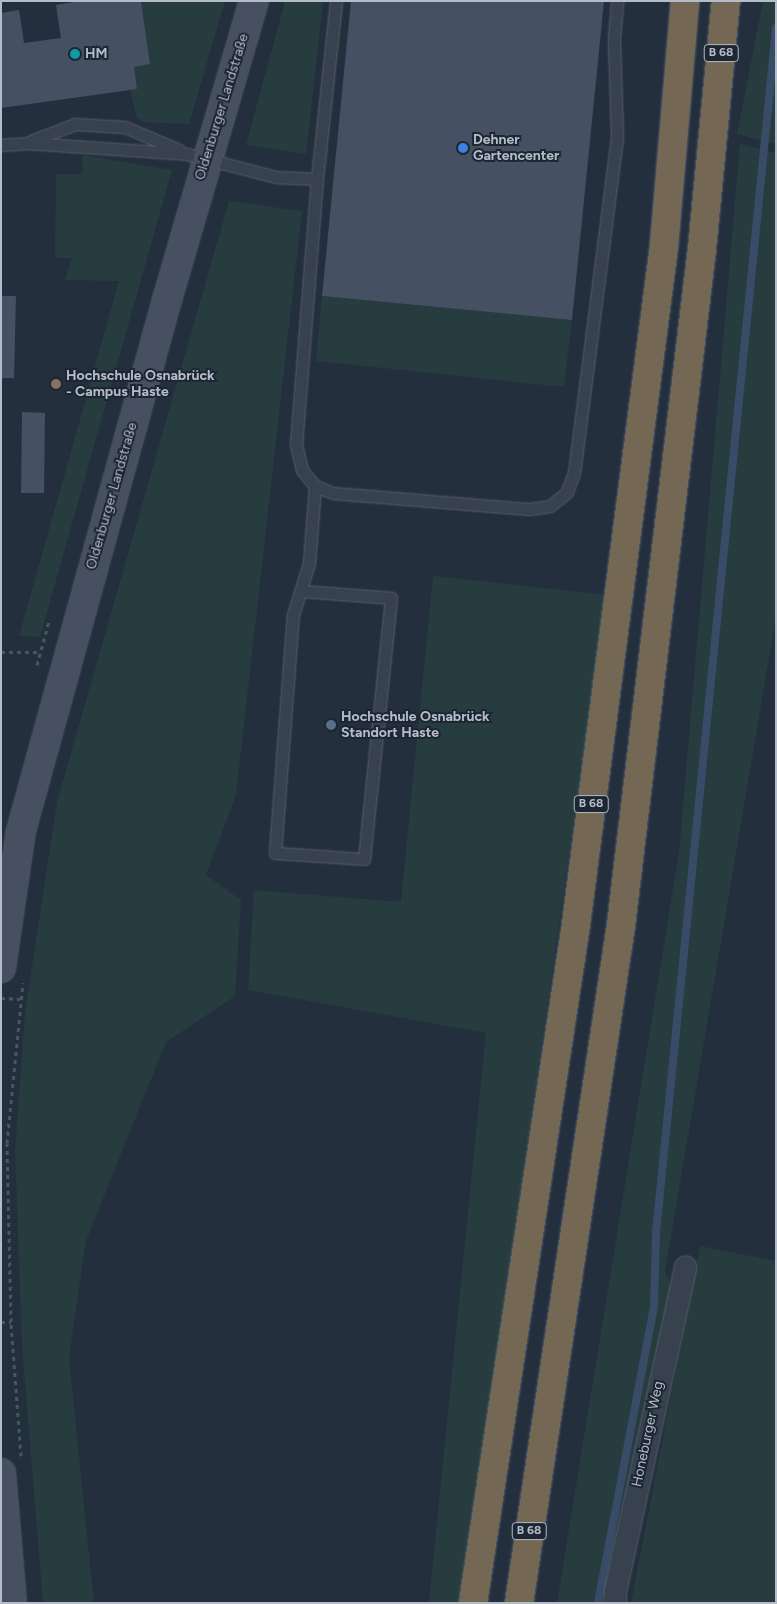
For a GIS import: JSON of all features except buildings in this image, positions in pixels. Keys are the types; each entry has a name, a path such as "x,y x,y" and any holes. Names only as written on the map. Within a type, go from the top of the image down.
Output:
{"highway":[{"name":"B 68","path":"473,1603 577,914 664,246 685,1"},
{"name":"B 68","path":"518,1603 621,924 702,250 726,1"}],"street":[{"name":"Oldenburger Landstraße","path":"12,974 21,831 197,156 254,1"},
{"name":"Honeburger Weg","path":"615,1603 614,1591 684,1266"},
{"path":"1,1473 12,1603"}],"lane":[{"path":"336,1 317,180 296,445 302,470 314,486 333,493 529,509 550,506 566,492 574,472 616,136 617,1"},
{"path":"27,143 75,124 124,127 197,156 276,177 317,180"},
{"path":"1,145 27,143 197,156"},
{"path":"301,591 391,598 364,859 275,852 293,615 309,563 314,486"}],"path":[{"path":"1,652 40,652 66,657"},
{"path":"1,1322 11,1322 7,1143 20,999 12,974"},
{"path":"1,998 20,999"}],"green space":[{"path":"141,1 225,1 189,124 143,122 136,116 130,89 137,88 134,67 150,64"},
{"path":"285,1 323,1 306,154 246,145"},
{"path":"763,1 776,1 776,144 737,134"},
{"path":"740,144 776,153 776,617 665,1272 678,1296 614,1603 557,1603 679,852"},
{"path":"83,155 172,170 40,637 19,636 119,281 65,280 72,258 55,258 56,174 82,174"},
{"path":"229,201 302,211 236,795 206,875 241,900 235,996 166,1042 86,1241 69,1357 94,1603 43,1603 22,1345 15,1152 25,1013 57,802"},
{"path":"322,296 572,320 564,387 316,361"},
{"path":"433,576 606,595 462,1603 429,1603 486,1033 248,990 254,890 401,902"},
{"path":"700,1246 776,1261 776,1603 631,1603"}],"waterway":[{"path":"598,1603 654,1306 656,1233 776,28"}],"place":[{"name":"HM","path":"75,54"},
{"name":"Dehner Gartencenter","path":"463,148"},
{"name":"Hochschule Osnabrück - Campus Haste","path":"56,384"},
{"name":"Hochschule Osnabrück Standort Haste","path":"331,725"}]}
